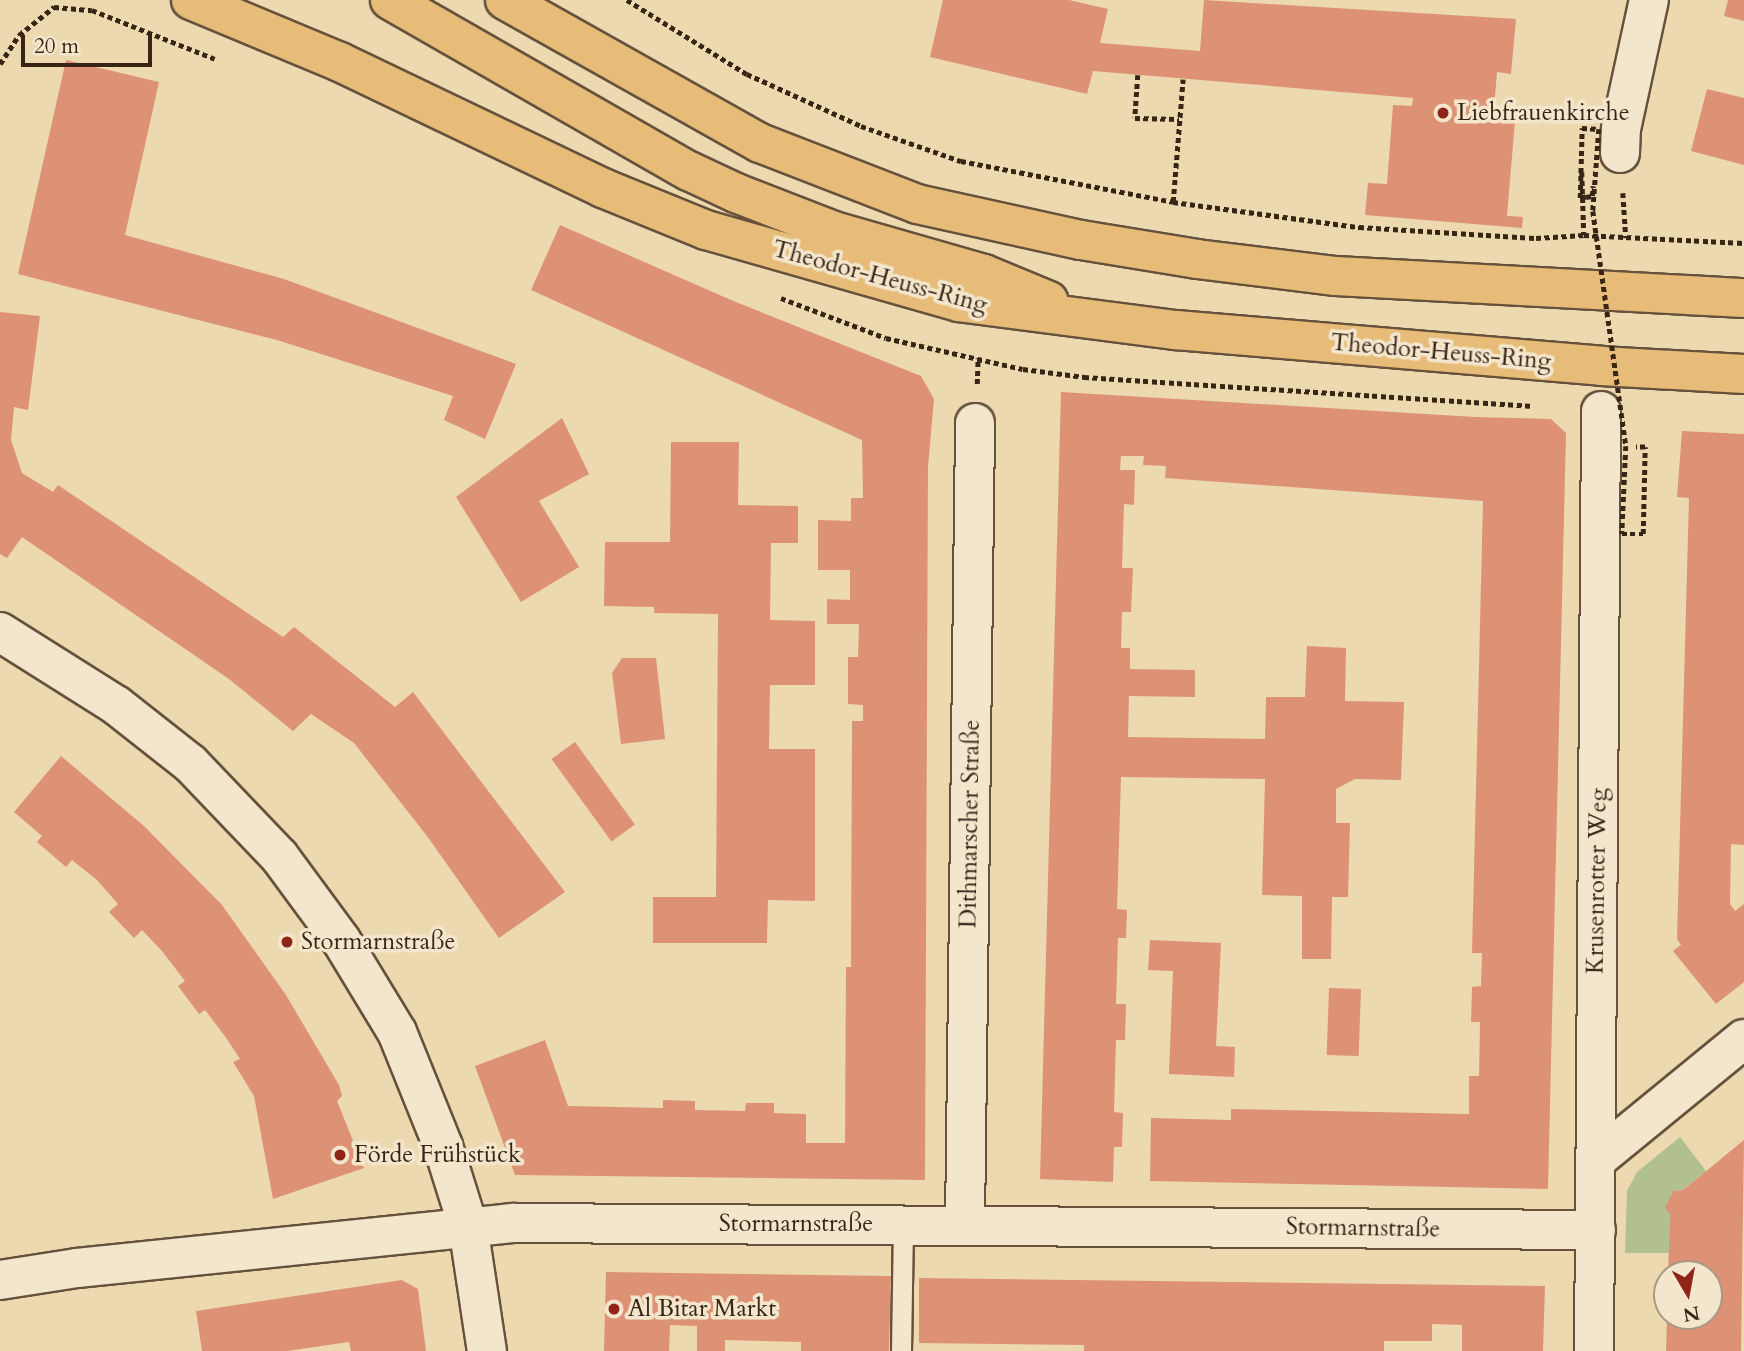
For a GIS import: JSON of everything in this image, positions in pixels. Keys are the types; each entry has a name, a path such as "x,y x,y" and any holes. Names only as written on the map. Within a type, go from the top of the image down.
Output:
{"highway":[{"name":"Theodor-Heuss-Ring","path":"191,0 340,62 603,188 706,230 959,302 1103,323 1601,366 1744,374"},
{"path":"390,0 689,171 736,193 834,231 984,274 1103,323"},
{"path":"505,0 760,143 917,204 1081,240 1197,259 1336,276 1744,298"}],"street":[{"path":"1620,153 1623,117 1649,0"},
{"name":"Krusenrotter Weg","path":"1594,1351 1601,411"},
{"name":"Dithmarscher Straße","path":"965,1224 975,424"},
{"path":"0,632 72,675 154,733 237,808 279,856 341,940 397,1032 443,1146 468,1226 487,1351"},
{"path":"1596,1160 1744,1040"},
{"name":"Stormarnstraße","path":"0,1280 91,1267 515,1223 1596,1230"}],"lane":[{"path":"901,1351 903,1224"}],"path":[{"path":"627,0 747,74 861,127 961,161 1173,202 1359,227 1536,238 1584,235 1744,243"},
{"path":"0,64 19,35 54,7 92,10 217,60"},
{"path":"1138,75 1135,117 1179,120"},
{"path":"1173,202 1183,79"},
{"path":"1586,197 1580,198 1582,128 1599,130 1593,211 1626,446 1622,534 1643,534 1645,447 1636,447"},
{"path":"773,295 886,338 1023,369 1084,377 1522,405"}],"green space":[{"path":"1680,1137 1706,1171 1683,1190 1673,1191 1666,1207 1670,1214 1669,1253 1625,1253 1627,1191 1637,1172"}],"building":[{"path":"943,0 1069,0 1108,9 1100,43 1200,51 1204,0 1516,19 1511,74 1497,72 1493,120 1515,121 1507,216 1523,217 1522,228 1365,215 1368,183 1387,184 1393,105 1412,106 1413,98 1093,71 1087,94 930,57"},
{"path":"1728,0 1744,0 1744,21 1724,16"},
{"path":"66,60 159,82 125,235 284,279 516,364 485,439 444,420 453,396 277,340 18,274"},
{"path":"1707,89 1744,98 1744,165 1691,151"},
{"path":"560,225 731,300 921,376 934,399 928,467 925,1180 515,1175 475,1066 545,1040 568,1106 663,1108 663,1100 695,1101 695,1110 745,1111 746,1103 774,1103 774,1113 806,1114 806,1143 845,1143 846,967 851,967 852,721 863,721 863,705 848,704 848,657 858,657 859,624 827,624 827,599 850,600 850,570 818,570 818,520 851,521 851,498 863,498 862,440 531,290"},
{"path":"0,312 40,316 28,410 14,407 11,440 22,473 53,492 58,485 283,637 294,627 395,707 413,692 565,892 499,938 427,836 354,743 311,714 293,731 229,679 22,537 7,558 0,554"},
{"path":"1061,392 1475,417 1551,419 1566,433 1548,1189 1150,1181 1151,1118 1231,1120 1231,1109 1469,1114 1469,1076 1479,1076 1480,1022 1471,1022 1472,987 1481,986 1482,953 1472,953 1483,501 1165,478 1166,466 1143,465 1144,456 1121,456 1120,470 1135,470 1134,505 1124,504 1122,568 1133,568 1131,612 1122,612 1121,648 1130,648 1130,669 1195,670 1195,697 1129,696 1128,737 1265,739 1266,697 1305,697 1307,646 1346,648 1345,701 1404,702 1401,780 1355,779 1336,789 1336,823 1350,823 1348,897 1332,897 1331,959 1302,959 1302,896 1262,895 1265,779 1121,777 1117,909 1127,910 1126,938 1118,938 1116,1004 1126,1004 1125,1040 1116,1040 1114,1112 1123,1113 1122,1147 1114,1147 1113,1182 1040,1179"},
{"path":"562,418 589,474 539,501 579,567 521,602 456,497"},
{"path":"1682,431 1744,434 1744,845 1731,844 1730,904 1735,911 1744,904 1744,982 1716,1004 1673,951 1681,945 1677,939 1689,498 1677,497"},
{"path":"671,442 739,442 738,505 798,506 798,543 771,543 770,620 815,621 815,685 770,685 769,749 815,749 815,901 768,900 767,943 653,943 653,897 716,897 718,614 654,613 654,607 604,606 605,542 670,542"},
{"path":"622,658 656,658 665,739 621,744 612,673"},
{"path":"575,742 635,825 611,842 552,759"},
{"path":"61,756 144,826 222,905 286,995 339,1085 342,1096 337,1101 364,1168 273,1199 254,1096 233,1062 240,1059 227,1039 205,1010 199,1014 178,986 185,981 162,951 142,930 134,938 109,912 118,904 97,880 72,860 66,867 37,842 42,836 14,812"},
{"path":"1150,940 1221,943 1216,1046 1235,1047 1234,1077 1169,1074 1173,971 1148,970"},
{"path":"1329,988 1361,989 1359,1056 1327,1055"},
{"path":"1744,1140 1741,1351 1666,1351 1667,1330 1723,1330 1723,1260 1668,1260 1670,1214 1665,1208 1673,1191 1683,1190"},
{"path":"606,1272 891,1276 889,1351 801,1351 801,1342 725,1340 725,1351 697,1351 697,1326 670,1325 669,1351 604,1351"},
{"path":"919,1278 1545,1286 1543,1351 1462,1351 1462,1325 1432,1324 1432,1341 1384,1341 1384,1351 1084,1351 1084,1345 919,1343"},
{"path":"402,1280 418,1289 426,1351 351,1351 349,1342 287,1351 202,1351 196,1311"}],"place":[{"name":"Liebfrauenkirche","path":"1443,113"},
{"name":"Stormarnstraße","path":"287,942"},
{"name":"Förde Frühstück","path":"340,1155"},
{"name":"Al Bitar Markt","path":"614,1309"}]}
